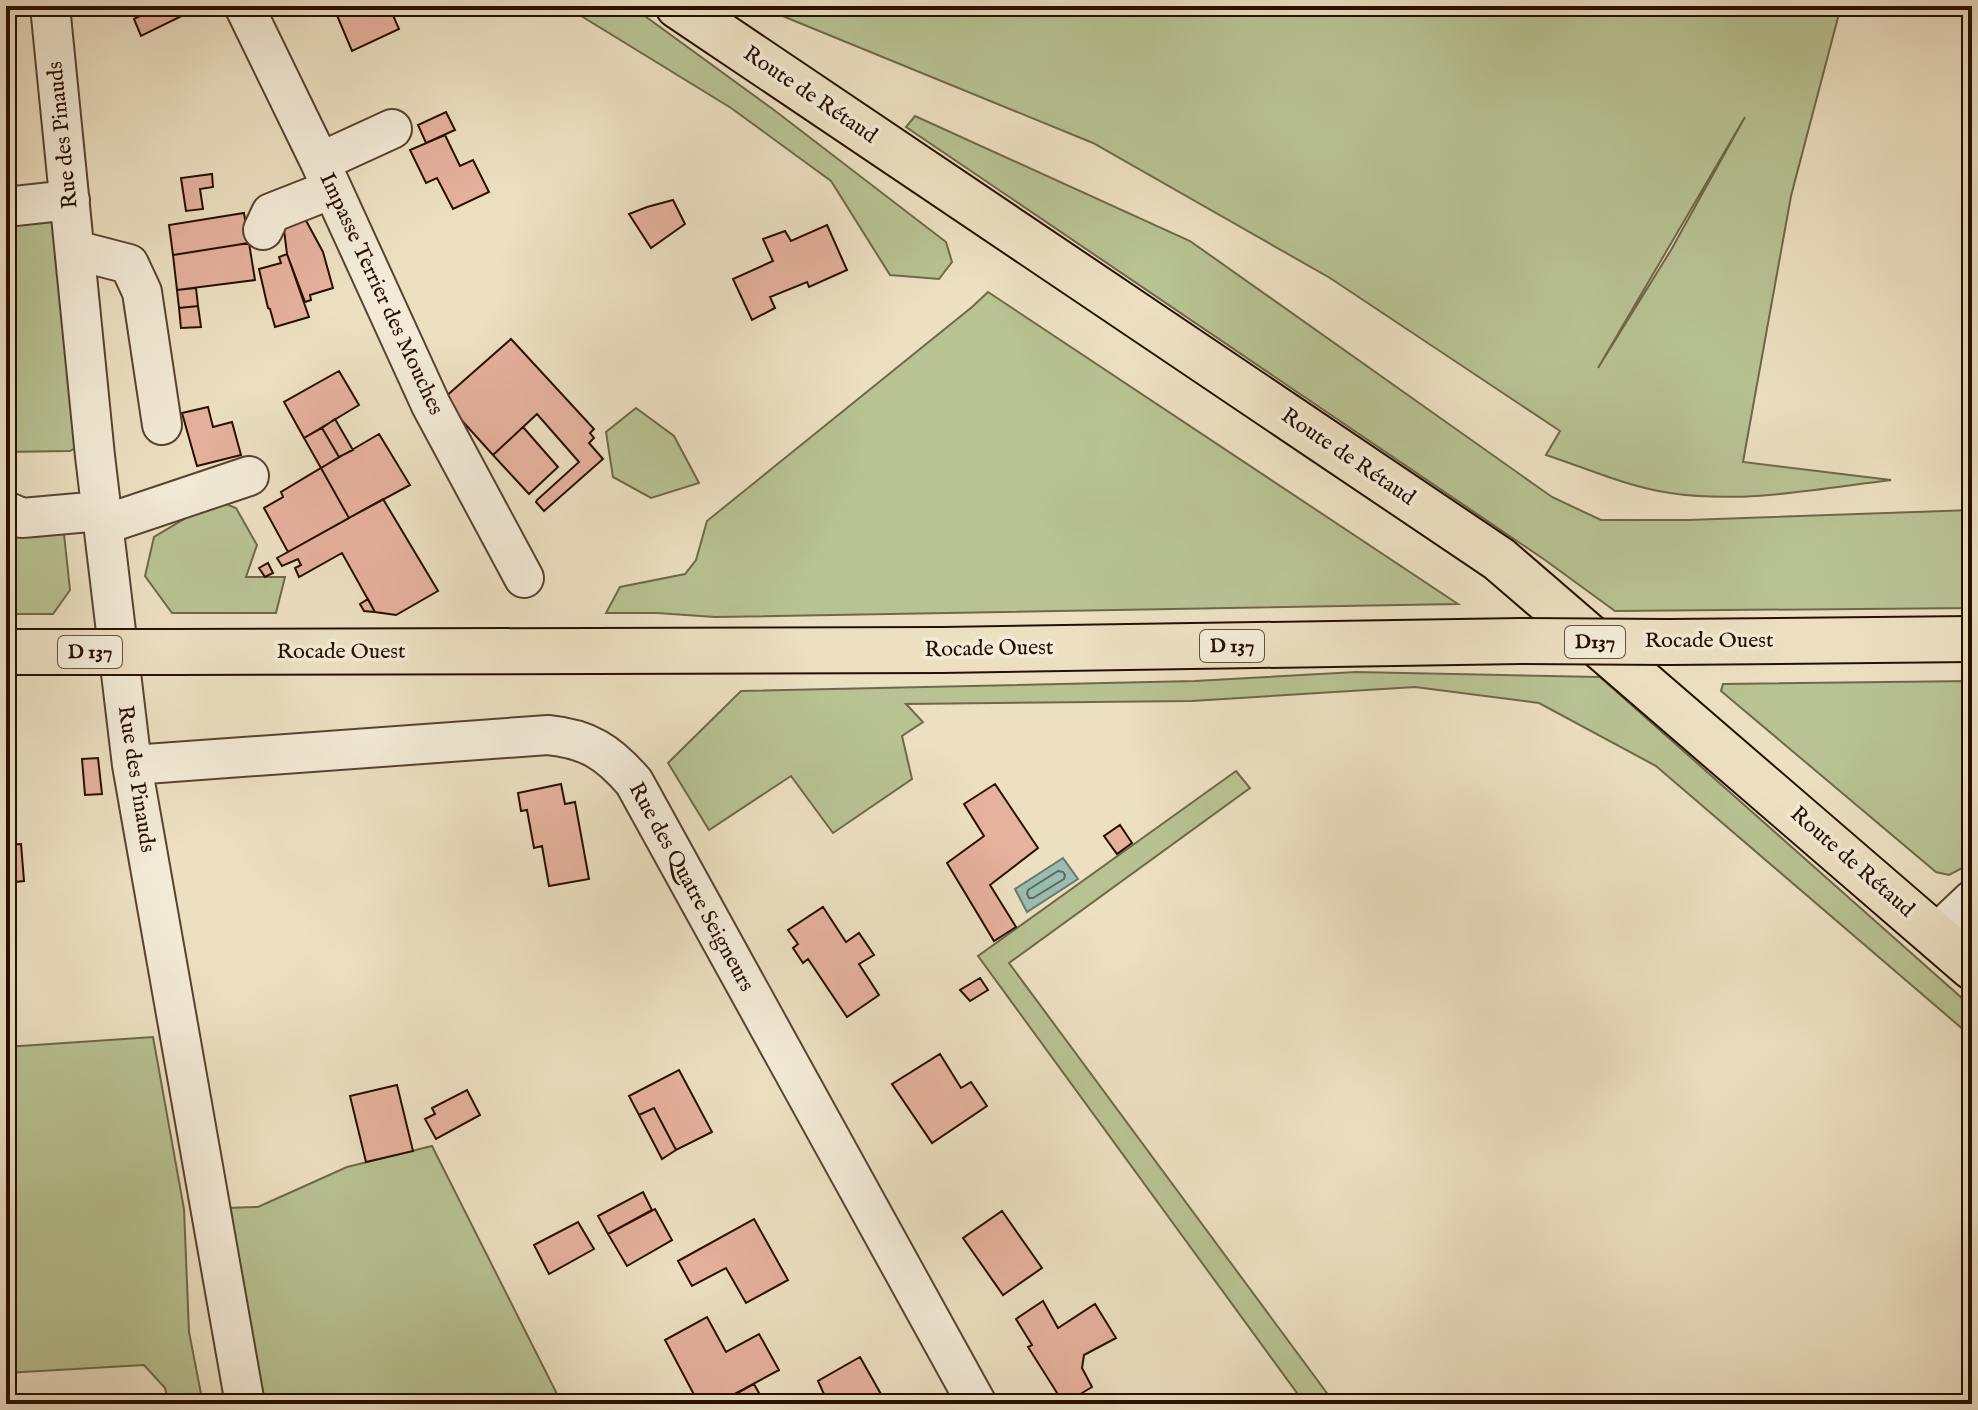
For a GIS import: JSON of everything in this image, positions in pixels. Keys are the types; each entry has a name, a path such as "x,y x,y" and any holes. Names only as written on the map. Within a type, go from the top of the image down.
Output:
{"main road":[{"name":"Route de Rétaud","path":"678,6 1499,559 1972,967"},
{"name":"Rocade Ouest","path":"6,652 942,650 1521,641 1972,639"}],"street":[{"name":"Rue des Pinauds","path":"50,6 102,518 132,765 245,1404"},
{"name":"Impasse Terrier des Mouches","path":"244,6 326,175 431,405 524,578"},
{"path":"263,230 271,213 392,129"},
{"path":"6,207 70,200"},
{"path":"75,250 129,264 142,292 162,425"},
{"path":"6,511 22,518 102,518 249,476"},
{"name":"Rue des Quatre Seigneurs","path":"132,765 548,735 565,736 584,743 616,761 634,782 977,1404"},
{"path":"1936,934 1972,900"}],"green space":[{"path":"565,6 631,6 774,110 946,242 952,262 939,279 890,275 831,181 731,108"},
{"path":"758,6 1841,6 1791,196 1743,462 1891,480 1780,494 1697,496 1639,486 1546,455 1560,431 1330,278 1093,143","holes":["1745,117 1671,250 1598,368"]},
{"path":"915,116 1190,241 1552,497 1601,520 1972,510 1972,608 1615,611 1545,560 906,127"},
{"path":"44,218 55,225 80,445 70,451 6,452 6,222"},
{"path":"988,292 1458,604 715,617 606,613 620,587 685,574 696,560 707,521"},
{"path":"636,408 674,436 699,483 651,498 613,477 606,432"},
{"path":"216,500 236,508 257,545 246,577 285,577 276,613 172,613 145,576 154,537"},
{"path":"6,534 64,534 70,590 53,614 6,614"},
{"path":"1356,672 1600,677 1972,1007 1972,1037 1656,766 1539,703 1415,687 1192,701 906,704 923,722 902,736 912,779 833,833 791,776 709,830 668,763 741,691 1195,681"},
{"path":"1972,681 1972,863 1949,875 1936,872 1721,691 1723,684"},
{"path":"1236,771 1250,788 1009,963 1335,1404 1305,1404 978,956"},
{"path":"153,1037 184,1209 189,1332 203,1404 169,1404 165,1388 144,1365 6,1373 6,1047"},
{"path":"432,1146 562,1404 261,1404 226,1208 258,1207 347,1167"}],"water":[{"path":"1063,858 1078,879 1027,912 1015,889"}],"building":[{"path":"140,6 202,6 141,36 134,19 142,15"},
{"path":"333,6 389,6 399,29 352,51"},
{"path":"446,112 455,130 426,143 418,125"},
{"path":"445,135 460,166 473,160 489,192 453,209 437,178 426,183 410,150"},
{"path":"212,174 213,187 200,189 203,209 186,211 181,178"},
{"path":"673,200 685,224 651,248 629,214"},
{"path":"244,213 249,243 173,255 169,225"},
{"path":"303,215 323,252 333,288 310,295 311,300 305,302 287,254 283,222"},
{"path":"827,225 847,270 809,287 807,282 770,297 775,308 752,320 733,279 773,261 763,239 785,231 791,241"},
{"path":"249,243 255,280 177,290 173,255"},
{"path":"287,254 309,317 275,327 259,269 281,263 279,257"},
{"path":"196,288 198,306 179,308 177,290"},
{"path":"198,306 201,327 181,328 179,308"},
{"path":"511,339 594,429 590,433 594,438 589,443 603,459 544,511 537,500 579,462 537,414 493,455 444,398"},
{"path":"339,371 359,405 304,438 284,402"},
{"path":"208,407 213,427 232,422 241,455 197,466 182,413"},
{"path":"335,419 353,450 339,457 322,428"},
{"path":"523,427 558,467 529,494 493,455"},
{"path":"322,428 339,457 321,468 304,438"},
{"path":"379,434 410,485 349,518 321,468"},
{"path":"321,468 349,518 288,552 264,508 283,497 281,492"},
{"path":"383,499 438,591 396,615 375,612 342,553 299,577 295,568 301,565 298,559 282,566 277,558"},
{"path":"268,563 273,573 265,577 259,568"},
{"path":"368,599 375,612 364,611 360,604"},
{"path":"98,758 102,794 85,795 82,759"},
{"path":"561,784 565,804 575,802 589,879 549,886 542,846 534,848 527,810 521,811 518,793"},
{"path":"995,784 1038,848 990,885 1016,927 994,941 947,863 984,836 964,804"},
{"path":"1120,825 1132,843 1117,854 1104,836"},
{"path":"21,844 24,881 6,883 6,845"},
{"path":"823,907 846,942 859,933 874,955 859,964 879,995 847,1017 808,959 803,963 793,948 798,944 788,930"},
{"path":"980,978 988,990 970,1001 960,990"},
{"path":"940,1054 961,1088 971,1082 987,1106 932,1143 892,1084"},
{"path":"679,1070 712,1132 676,1150 654,1108 639,1115 629,1096"},
{"path":"397,1085 413,1151 366,1162 350,1096"},
{"path":"467,1090 480,1115 436,1139 425,1119 435,1114 432,1108"},
{"path":"654,1108 676,1150 662,1159 639,1115"},
{"path":"643,1192 652,1210 608,1234 598,1216"},
{"path":"655,1209 672,1240 627,1266 608,1234"},
{"path":"1002,1211 1042,1268 1003,1295 963,1238"},
{"path":"754,1219 788,1280 746,1303 726,1268 692,1286 678,1261"},
{"path":"578,1222 594,1249 549,1274 534,1245"},
{"path":"1043,1301 1058,1328 1095,1304 1116,1338 1084,1355 1082,1368 1092,1387 1064,1404 1028,1347 1032,1345 1016,1319"},
{"path":"707,1317 726,1352 759,1334 779,1370 716,1404 699,1404 665,1340"},
{"path":"860,1357 882,1396 868,1404 826,1404 818,1381"},
{"path":"754,1384 765,1404 730,1404 727,1399"}]}
